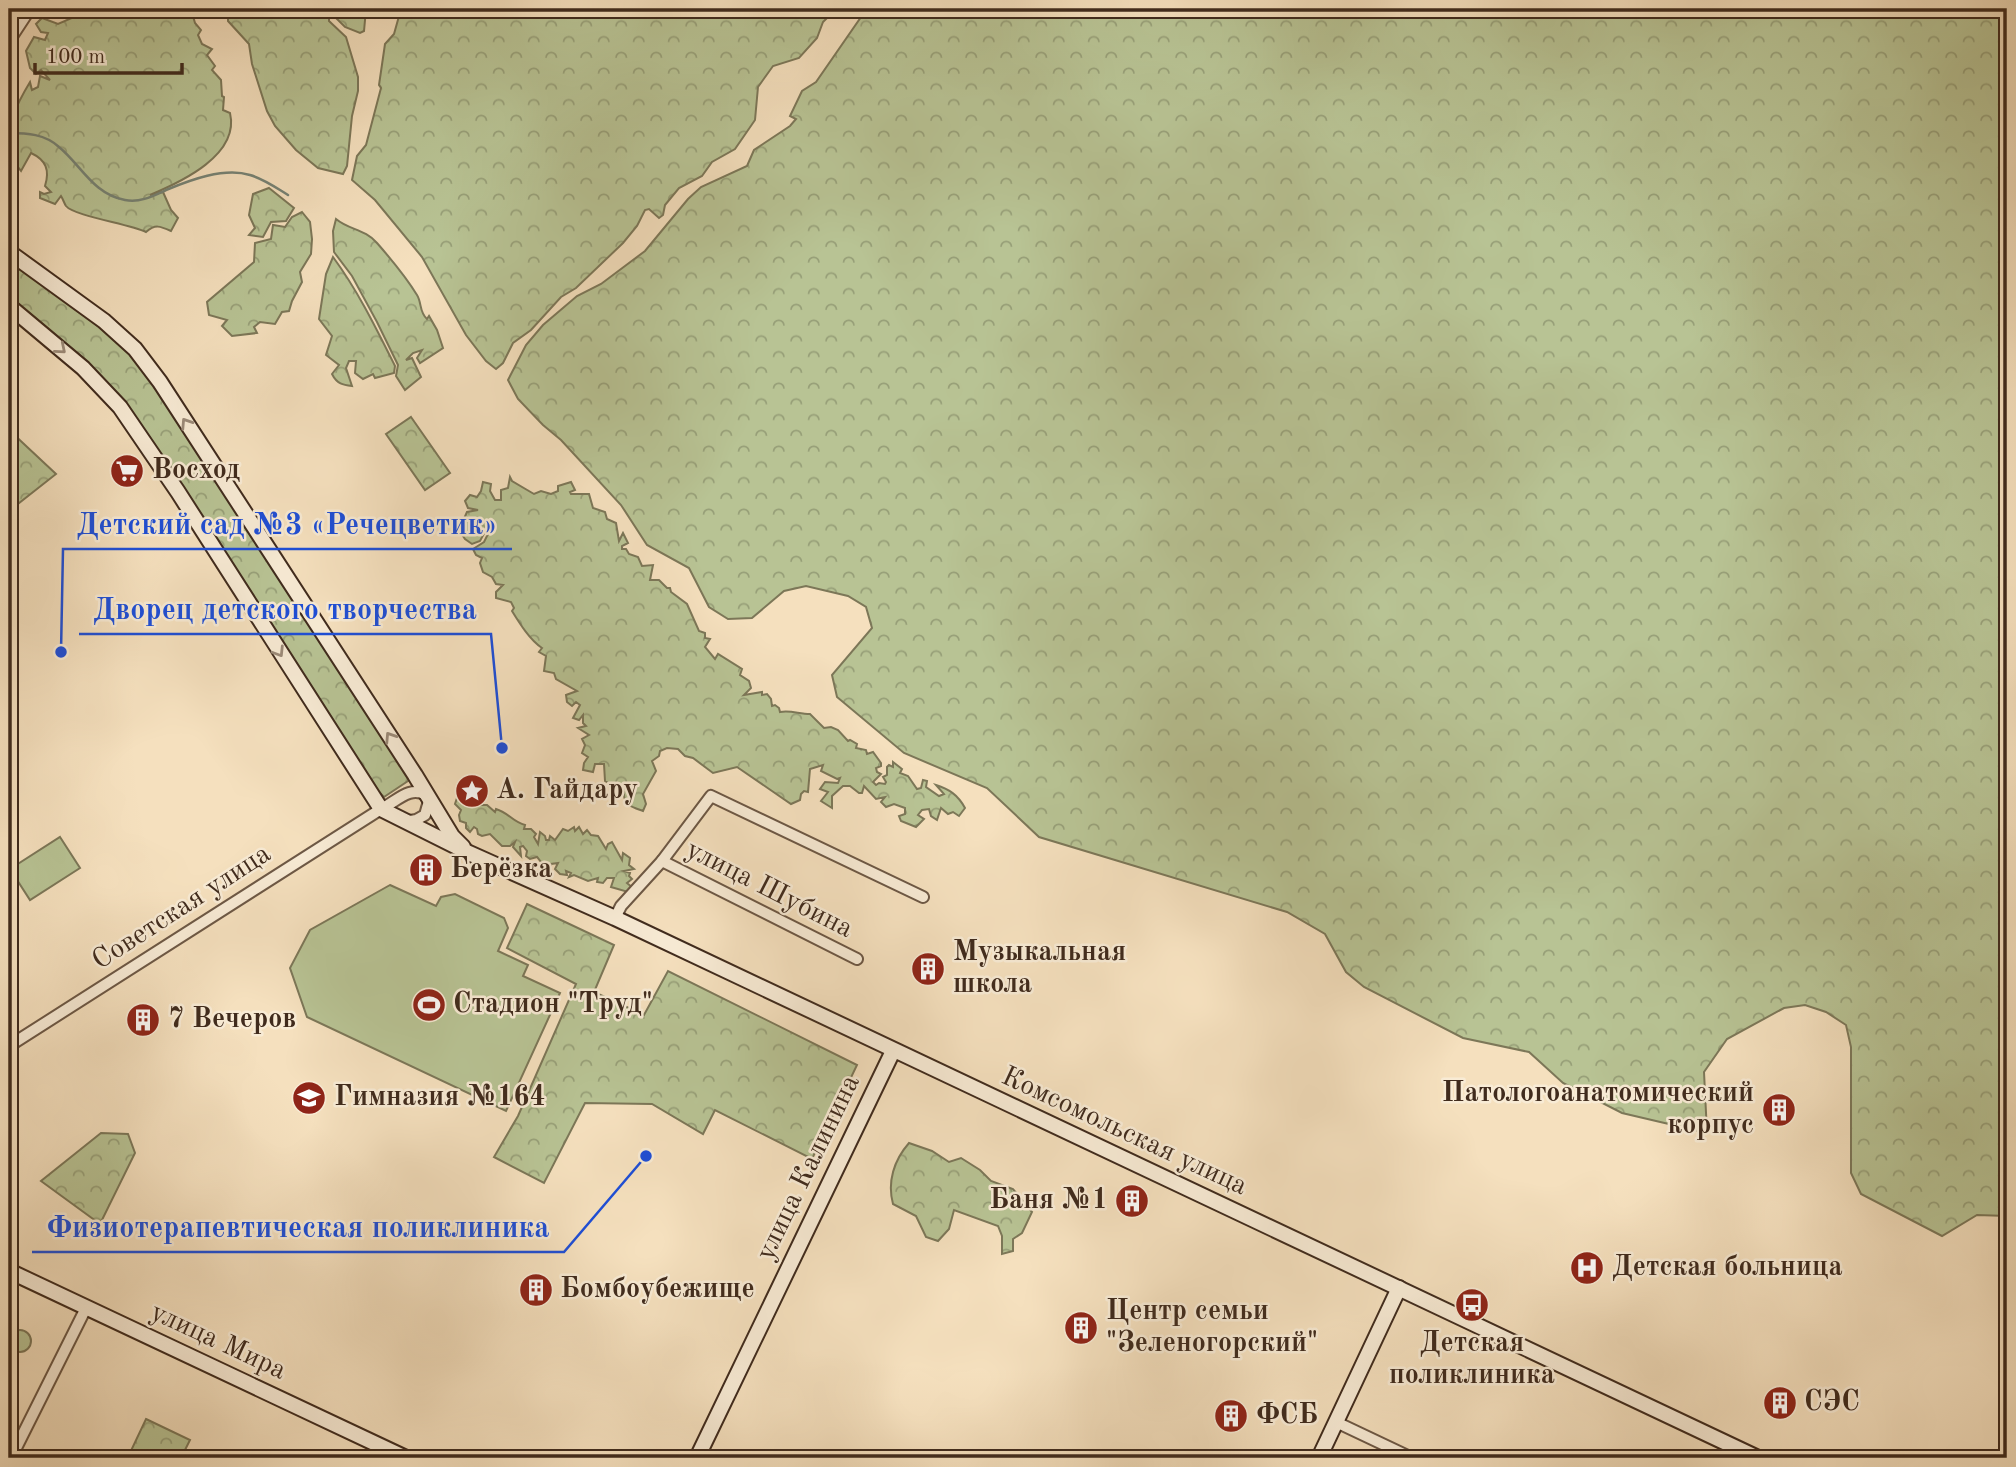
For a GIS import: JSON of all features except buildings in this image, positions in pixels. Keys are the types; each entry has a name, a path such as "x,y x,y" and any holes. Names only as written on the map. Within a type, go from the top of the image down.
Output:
{"street":[{"path":"9,41 30,9"},
{"name":"Комсомольская улица","path":"9,252 104,321 135,349 167,393 452,836 469,853"},
{"name":"Комсомольская улица","path":"9,306 83,368 120,407 171,481 381,809 469,853 615,918 1758,1458"},
{"name":"Советская улица","path":"9,1046 381,809 411,792 420,791 428,798"},
{"path":"615,918 621,906 662,862 711,796 923,897"},
{"path":"404,822 416,820 425,814 430,805 428,798"},
{"name":"улица Шубина","path":"662,862 857,959"},
{"name":"улица Калинина","path":"697,1458 893,1051"},
{"name":"улица Мира","path":"9,1271 406,1458"},
{"path":"1319,1458 1399,1288"},
{"path":"11,1458 86,1308"},
{"path":"1335,1422 1412,1458"}],"green space":[{"path":"85,9 191,9 195,23 201,30 198,35 202,44 212,49 207,55 215,66 212,70 221,80 223,110 230,113 231,128 226,142 205,165 177,183 150,195 163,192 178,218 171,231 158,227 146,232 71,210 61,196 55,204 40,198 40,192 51,192 45,186 47,170 43,162 31,153 21,171 10,154 8,134 21,98 30,82 32,90 38,87 40,76 50,80 41,70 36,74 30,68 26,51 34,37 45,40 48,33 41,32 36,24 42,18 58,24 79,15"},
{"path":"231,9 236,9 243,15 259,9 366,9 364,31 360,33 345,27 333,15 329,17 329,21 346,37 358,77 347,166 343,174 318,168 296,150 275,126 267,111 252,64 249,44 228,21"},
{"path":"401,9 844,9 823,22 817,38 799,58 773,66 758,87 755,120 735,149 712,162 702,176 679,188 665,205 663,215 659,218 649,209 645,210 637,226 623,243 576,288 561,297 531,330 513,343 503,363 496,369 486,361 466,335 422,257 375,200 352,180 357,156 366,145 381,88 379,85 385,44 394,34"},
{"path":"864,9 2007,9 2007,1216 1977,1215 1942,1236 1861,1194 1851,1173 1851,1047 1846,1025 1826,1012 1805,1005 1784,1008 1727,1039 1704,1072 1707,1133 1622,1113 1563,1083 1529,1052 1463,1038 1364,987 1346,972 1325,934 1287,912 1039,837 987,788 904,753 837,697 832,675 872,628 866,607 848,596 806,586 784,591 752,618 728,619 709,607 689,568 647,545 621,505 561,440 518,399 508,380 526,345 543,325 577,296 601,284 645,251 701,187 747,166 754,150 790,126 796,119 790,116 802,91 816,82"},
{"path":"269,188 294,208 286,221 271,222 263,237 249,235 255,228 249,215 253,194"},
{"path":"302,212 310,222 311,254 300,272 302,282 289,311 282,312 275,324 260,322 254,327 257,333 232,336 222,326 227,320 209,315 207,302 254,262 255,243 271,239 273,225 285,227 292,217"},
{"path":"336,219 377,243 408,282 419,298 423,313 427,319 429,316 437,330 443,348 420,363 417,358 422,350 413,353 406,360 412,358 421,377 405,390 396,376 398,365 377,322 352,276 334,252 333,231"},
{"path":"333,257 374,324 395,366 394,373 375,378 373,374 363,379 355,373 356,361 349,361 346,368 352,386 340,383 332,374 339,365 326,355 332,336 319,319 326,274"},
{"path":"9,261 113,337 142,366 411,779 384,797 379,792 129,408 26,311 9,299"},
{"path":"411,417 450,473 425,490 386,434"},
{"path":"9,430 56,474 9,511"},
{"path":"510,477 512,481 534,494 541,491 551,494 558,491 558,486 571,482 575,490 570,492 571,494 589,494 593,508 605,512 607,519 616,523 619,541 623,533 628,543 622,546 622,549 638,557 642,566 653,565 650,580 659,580 687,604 699,631 705,633 705,638 710,639 705,647 715,659 718,654 742,669 740,675 749,681 751,688 744,695 762,692 762,695 767,694 772,706 779,708 780,712 810,714 824,728 838,730 848,741 857,744 856,748 866,750 867,754 873,752 881,763 881,766 876,768 881,774 873,782 876,785 885,784 883,777 887,775 889,765 893,767 893,762 917,789 921,788 923,780 927,781 926,787 939,796 944,794 936,785 949,791 965,808 959,816 953,812 948,814 941,808 937,820 931,816 929,809 922,810 918,815 924,819 916,827 901,821 899,816 905,814 905,808 894,804 886,807 881,802 885,797 876,799 864,786 862,793 859,793 850,786 843,786 832,796 832,808 821,801 828,792 820,789 825,782 838,783 840,778 821,771 823,765 810,769 808,792 804,791 800,800 791,804 737,767 713,773 678,749 667,748 660,751 659,756 652,761 656,771 643,794 646,804 643,811 629,805 624,792 605,781 604,764 595,764 593,772 583,770 588,757 582,753 585,745 582,739 589,735 578,728 586,726 583,723 583,715 579,720 573,718 580,705 576,702 572,706 567,702 566,695 577,691 556,679 554,673 544,671 546,656 539,652 542,648 522,626 512,611 514,608 511,602 496,598 496,592 503,585 496,584 492,577 483,572 480,563 482,558 476,555 473,549 484,542 492,526 487,528 480,541 472,544 459,530 467,512 478,510 468,508 465,501 470,495 477,497 483,482 491,484 490,491 495,500 501,500 501,490 508,488"},
{"path":"464,791 479,796 481,805 487,805 495,812 496,809 500,811 525,825 524,829 531,829 536,834 534,837 538,844 540,832 546,840 549,840 550,836 555,840 563,829 568,831 574,827 575,831 579,827 583,834 587,830 591,835 598,836 606,849 612,842 622,860 623,853 630,858 629,865 634,869 624,871 630,873 632,879 627,883 633,888 628,892 611,887 614,878 607,878 603,883 597,882 598,878 588,881 574,875 569,877 571,873 566,871 567,875 560,874 555,869 558,863 551,864 549,869 537,857 530,859 526,856 527,851 523,846 520,847 521,856 513,847 515,842 510,846 502,846 490,834 478,834 474,827 470,832 466,823 460,821 461,810 455,804"},
{"path":"60,837 80,868 30,900 10,869"},
{"name":"Стадион \"Труд\"","path":"390,885 436,906 441,897 455,894 504,918 508,928 498,951 528,965 523,976 560,993 506,1111 307,1017 290,968 310,930"},
{"path":"527,904 614,945 594,992 644,1015 668,971 857,1065 812,1159 715,1110 703,1134 652,1104 585,1103 544,1183 494,1157 518,1116 576,984 507,948"},
{"path":"101,1133 128,1134 135,1153 100,1224 41,1181"},
{"path":"909,1143 932,1151 949,1162 961,1158 991,1181 1013,1189 1032,1212 1022,1233 1013,1239 1013,1251 1002,1254 1002,1236 998,1226 954,1210 949,1229 938,1241 926,1237 916,1216 893,1204 893,1172"},
{"path":"20,1330 28,1333 31,1341 28,1349 20,1352 12,1349 9,1341 12,1333"},
{"path":"146,1419 190,1440 181,1458 166,1458 158,1454 156,1458 128,1457"}],"waterway":[{"path":"9,133 48,139 67,154 104,192 125,200 141,200 196,179 229,173 255,177 288,195"}],"place":[{"name":"Восход","path":"127,471"},
{"name":"Детский сад №3 «Речецветик»","path":"61,652"},
{"name":"Дворец детского творчества","path":"502,748"},
{"name":"А. Гайдару","path":"472,791"},
{"name":"Берёзка","path":"426,870"},
{"name":"Музыкальная школа","path":"928,969"},
{"name":"Стадион \"Труд\"","path":"429,1005"},
{"name":"7 Вечеров","path":"143,1020"},
{"name":"Гимназия №164","path":"309,1098"},
{"name":"Патологоанатомический корпус","path":"1779,1110"},
{"name":"Физиотерапевтическая поликлиника","path":"646,1156"},
{"name":"Баня №1","path":"1132,1201"},
{"name":"Детская больница","path":"1587,1268"},
{"name":"Бомбоубежище","path":"536,1290"},
{"name":"Детская поликлиника","path":"1472,1305"},
{"name":"Центр семьи \"Зеленогорский\"","path":"1081,1328"},
{"name":"СЭС","path":"1780,1403"},
{"name":"ФСБ","path":"1231,1416"}]}
